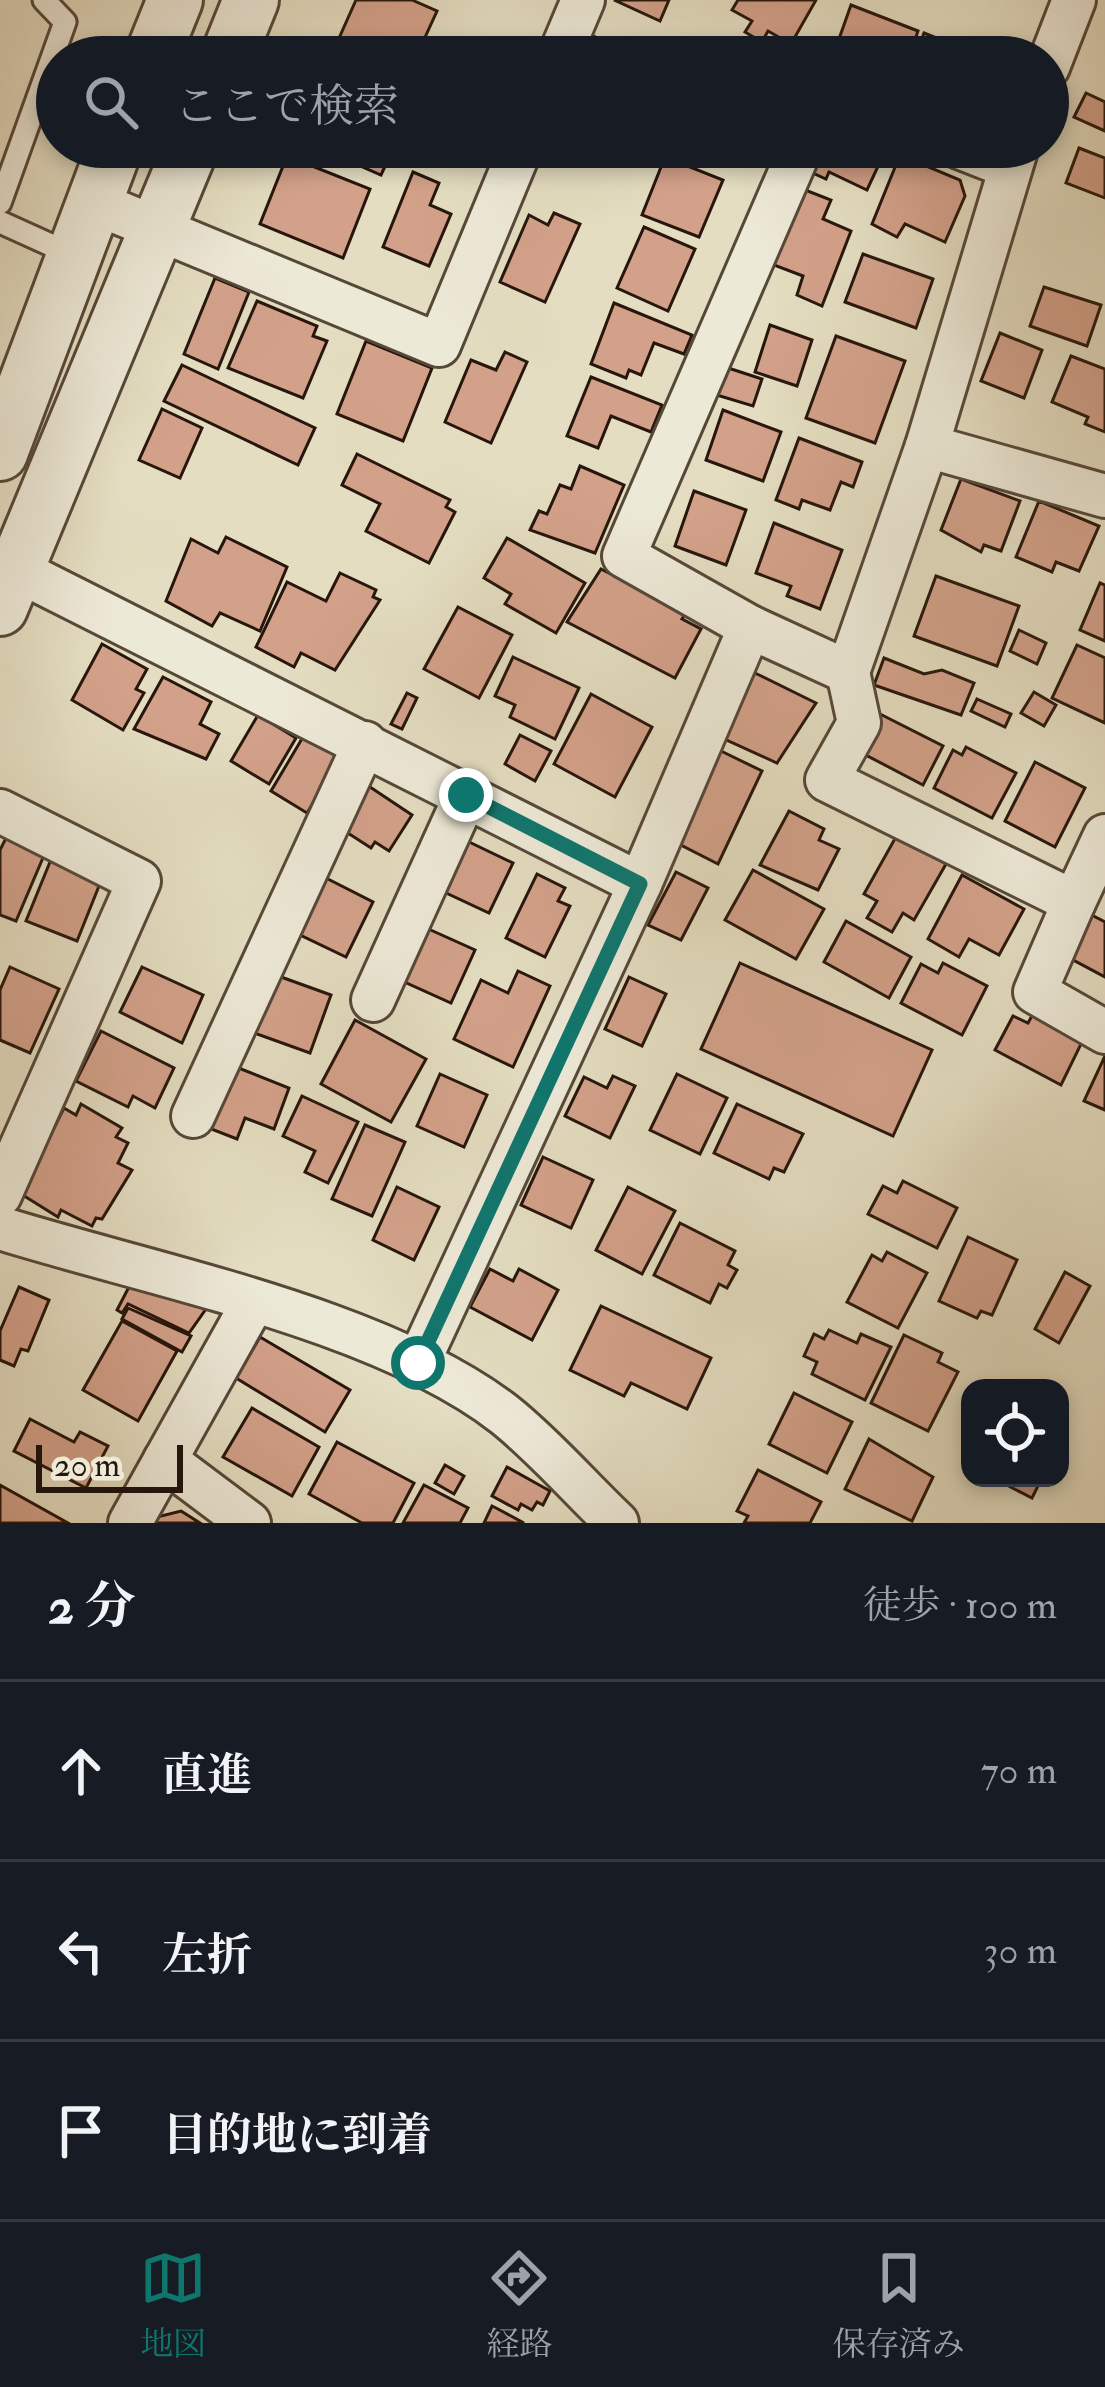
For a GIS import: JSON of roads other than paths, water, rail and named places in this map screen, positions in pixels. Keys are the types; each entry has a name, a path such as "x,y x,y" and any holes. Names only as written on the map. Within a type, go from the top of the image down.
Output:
{"street":[{"path":"160,36 175,0"},
{"path":"236,36 251,0"},
{"path":"568,36 583,0"},
{"path":"1060,36 1073,0"},
{"path":"0,453 107,168"},
{"path":"183,168 8,588 365,743 640,884"},
{"path":"93,202 439,345 512,168"},
{"path":"792,168 623,556 750,627 848,672"},
{"path":"1010,168 927,446 848,672 859,723 827,780 1074,902"},
{"path":"927,446 1105,496"},
{"path":"418,1363 640,884 750,627"},
{"path":"193,1116 365,743"},
{"path":"373,1000 466,795"},
{"path":"0,811 139,881 0,1195"},
{"path":"1105,836 1035,992 1105,1032"},
{"path":"0,1228 254,1300 418,1363 504,1414 617,1523"},
{"path":"130,1523 254,1300"},
{"path":"165,1460 249,1523"}],"lane":[{"path":"44,0 65,22 60,36"},
{"path":"0,203 36,103"},
{"path":"0,222 74,255"}]}
